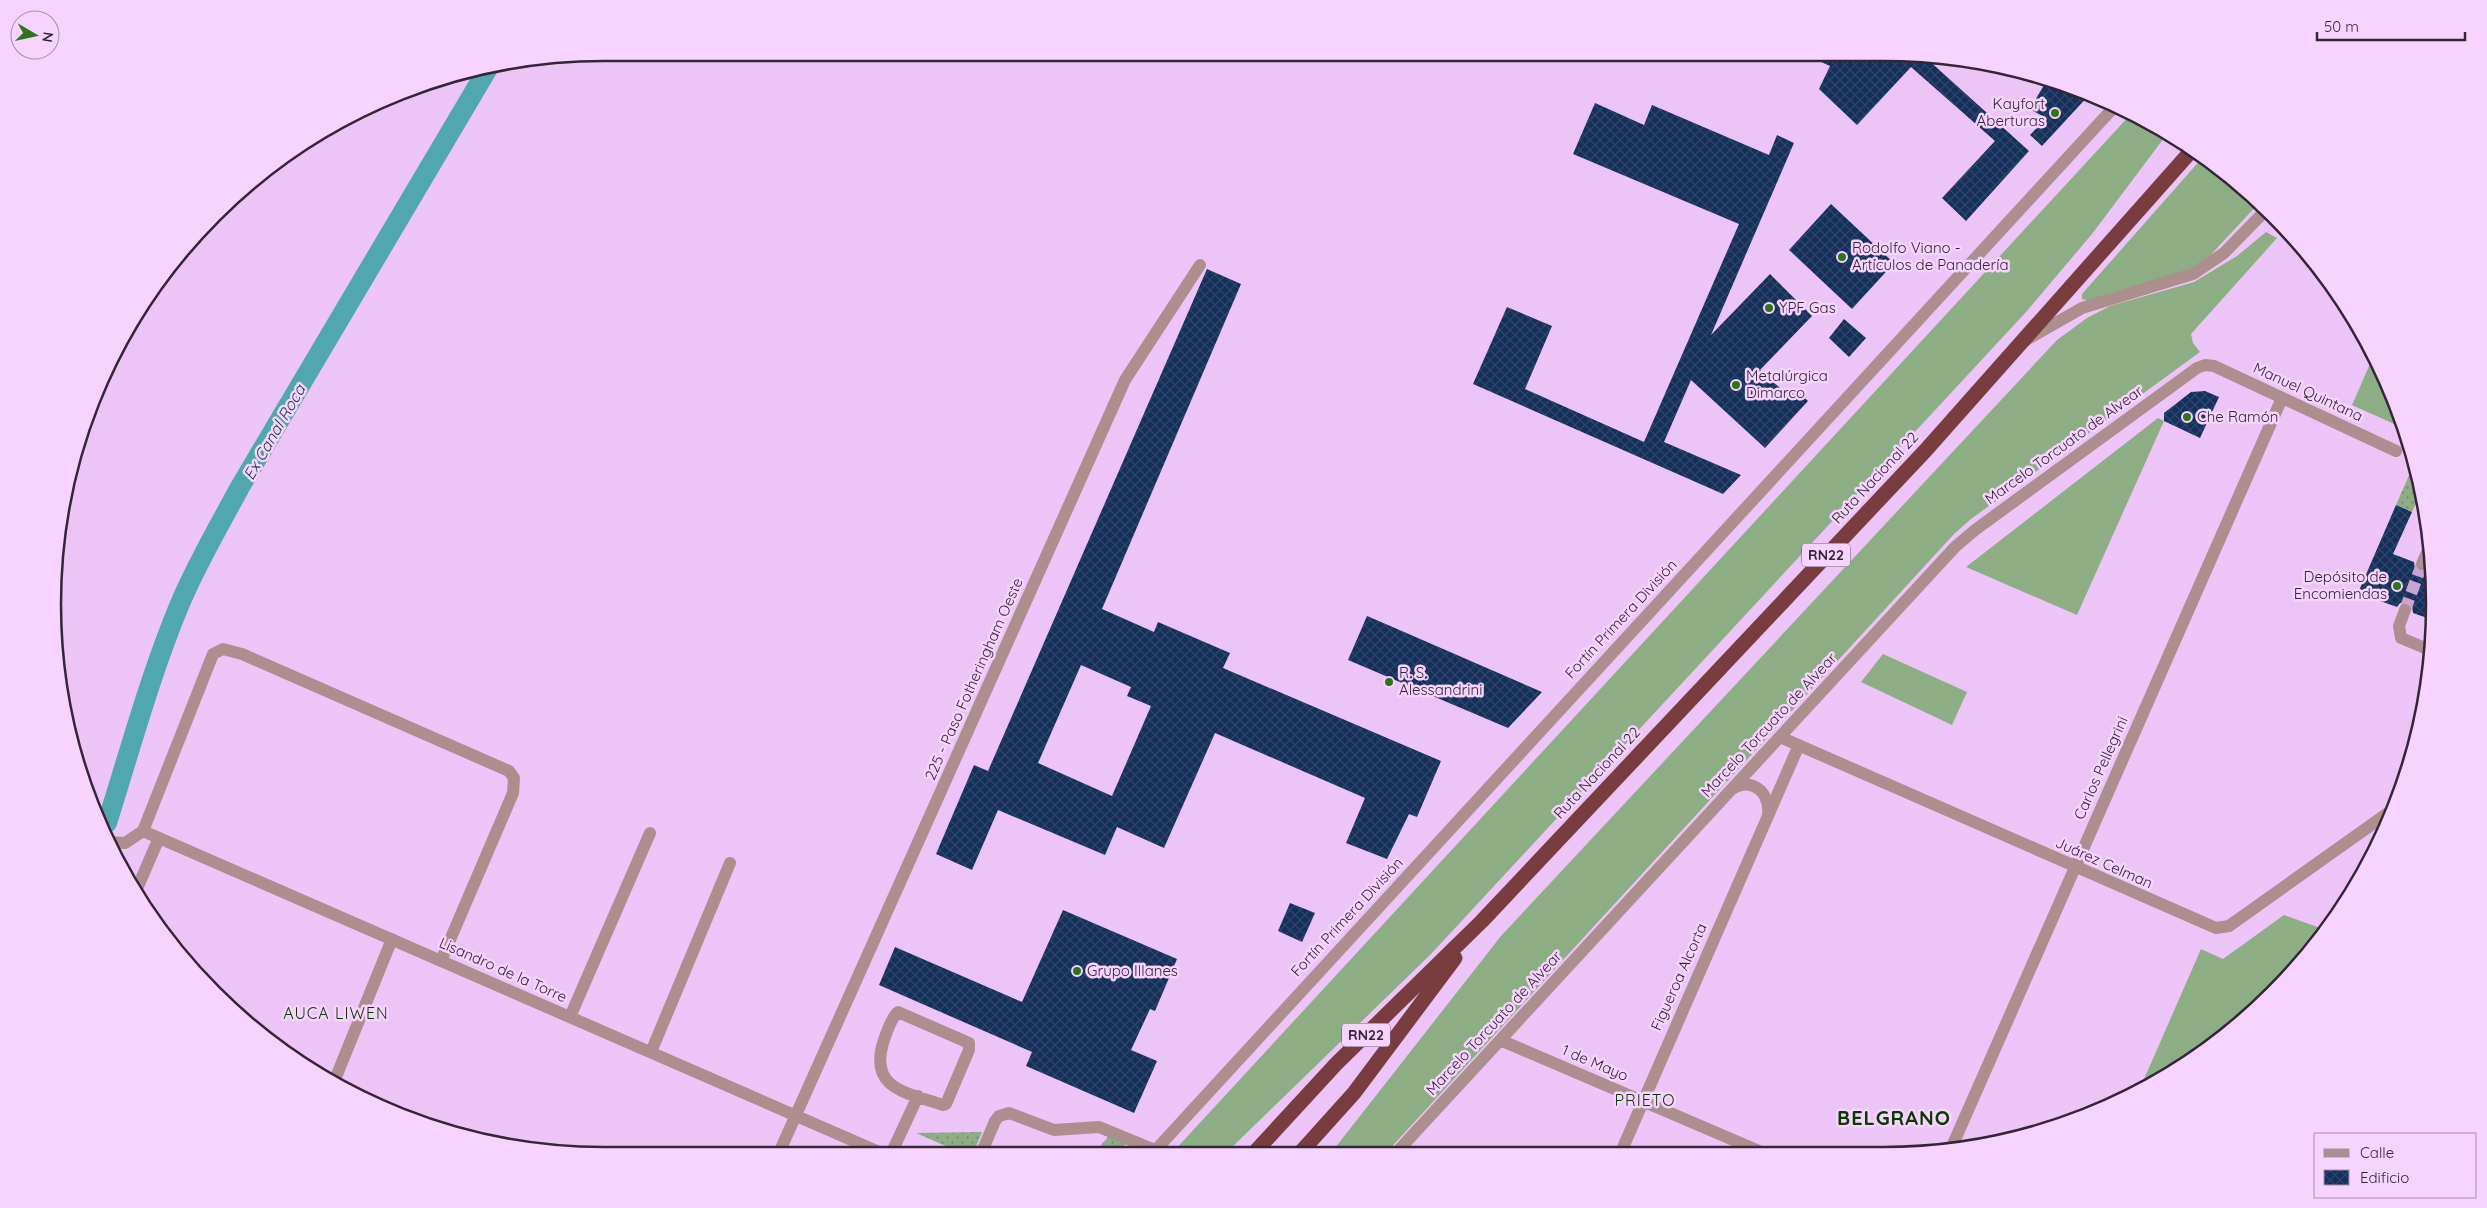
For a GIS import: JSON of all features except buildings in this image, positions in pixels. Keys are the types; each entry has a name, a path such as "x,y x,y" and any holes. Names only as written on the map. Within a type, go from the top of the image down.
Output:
{"highway":[{"name":"Ruta Nacional 22","path":"2162,183 2182,151"},
{"name":"Ruta Nacional 22","path":"1260,1147 1336,1064 1482,920 1918,458 2188,155"},
{"name":"Ruta Nacional 22","path":"1305,1147 1359,1087 1482,920"}],"street":[{"name":"Fortín Primera División","path":"1158,1147 2110,111"},
{"path":"2022,343 2082,308 2183,278 2200,271 2224,254 2261,215"},
{"name":"225 - Paso Fotheringham Oeste","path":"782,1147 1125,380 1200,266"},
{"name":"Manuel Quintana","path":"2205,365 2214,366 2396,451"},
{"name":"Marcelo Torcuato de Alvear","path":"1402,1147 1964,538 2197,368 2205,365"},
{"name":"Carlos Pellegrini","path":"1954,1142 2282,398"},
{"path":"2422,564 2424,560"},
{"path":"2405,610 2399,626 2401,638 2424,648"},
{"path":"116,843 125,843 143,831 213,654 223,649 242,654 508,771 514,778 513,793 441,960"},
{"name":"Juárez Celman","path":"1780,737 2074,868 2202,924 2216,928 2225,928 2382,817"},
{"name":"Figueroa Alcorta","path":"1623,1147 1799,745"},
{"path":"1732,789 1746,784 1759,788 1767,798 1768,816"},
{"name":"Lisandro de la Torre","path":"143,831 869,1147"},
{"path":"570,1016 650,833"},
{"path":"139,884 159,838"},
{"path":"651,1052 730,863"},
{"path":"336,1076 392,939"},
{"path":"898,1012 969,1043 969,1050 946,1104 943,1105 918,1096 889,1084 882,1076 880,1068 884,1040 898,1012"},
{"name":"1 de Mayo","path":"1500,1040 1750,1147"},
{"path":"894,1147 918,1096"},
{"path":"984,1147 995,1121 1000,1116 1009,1113 1054,1130 1099,1127 1142,1147"}],"green space":[{"path":"2126,119 2163,139 2092,234 2026,312 1431,954 1232,1147 1178,1147"},
{"path":"2198,162 2254,208 2205,261 2189,271 2111,293 2090,301 2082,299 2082,294"},
{"path":"2266,232 2277,238 2191,334 2193,343 2200,352 1971,519 1954,534 1392,1147 1336,1147 1501,936 2057,340 2087,318 2110,306 2194,282 2237,256"},
{"path":"2370,364 2395,424 2352,405"},
{"path":"2158,418 2164,421 2077,615 1966,567"},
{"path":"2409,474 2416,503 2412,512 2396,505"},
{"path":"1883,654 1967,692 1952,725 1861,682"},
{"path":"2284,915 2319,927 2291,962 2241,1012 2185,1055 2144,1080 2201,949 2223,959"},
{"path":"982,1132 976,1147 948,1147 916,1133"},
{"path":"1109,1136 1127,1143 1123,1147 1099,1147"}],"waterway":[{"name":"Ex Canal Roca","path":"107,822 159,659 179,606 200,561 240,487 484,75"}],"tunnel":[{"path":"2405,610 2422,564"}],"place":[{"name":"Kayfort Aberturas","path":"2055,113"},
{"name":"Rodolfo Viano - Artículos de Panadería","path":"1842,257"},
{"name":"YPF Gas","path":"1769,308"},
{"name":"Metalúrgica Dimarco","path":"1736,385"},
{"name":"Che Ramón","path":"2187,417"},
{"name":"Depósito de Encomiendas","path":"2397,586"},
{"name":"R. S. Alessandrini","path":"1389,682"},
{"name":"Grupo Illanes","path":"1077,971"}],"district":[{"name":"AUCA LIWEN","path":"336,1013"},
{"name":"PRIETO","path":"1645,1100"},
{"name":"BELGRANO","path":"1894,1118"}]}
